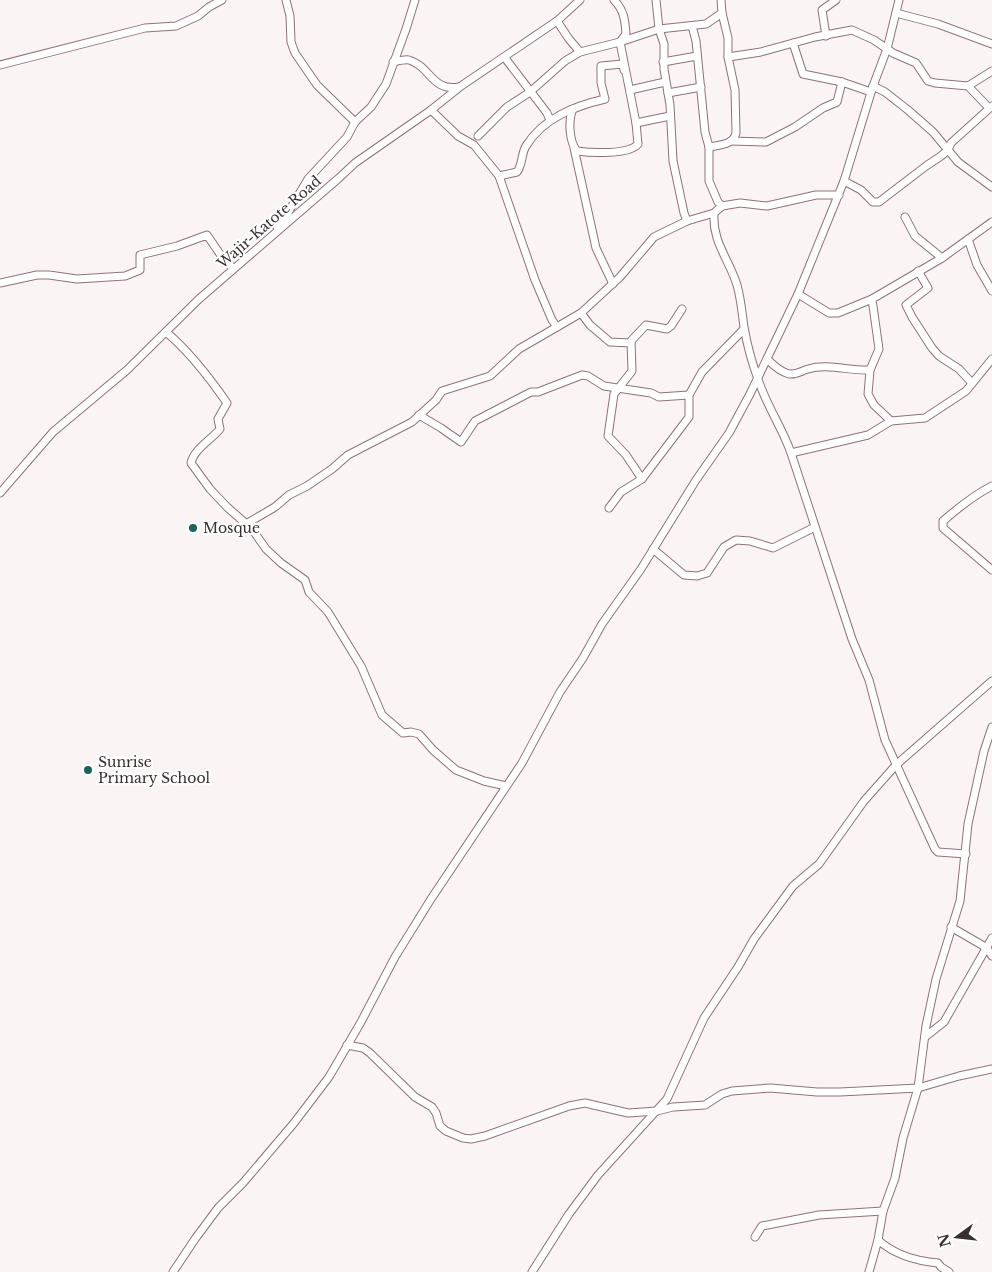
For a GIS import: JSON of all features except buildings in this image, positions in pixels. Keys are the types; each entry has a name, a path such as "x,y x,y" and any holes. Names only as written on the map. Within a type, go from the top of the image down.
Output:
{"street":[{"path":"0,65 145,28 176,26 198,16 222,0"},
{"path":"286,0 290,16 291,42 294,53 317,85 355,122"},
{"path":"260,247 286,216 308,179 347,137 355,122 371,107 386,84 415,0"},
{"name":"Wajir-Katote Road","path":"0,493 53,432 74,412 127,370 199,299 355,163 432,110 461,86 557,21 580,0"},
{"path":"574,147 578,151 608,152 633,149 638,144 636,123 620,42 626,34 625,18 614,0"},
{"path":"656,0 659,30 664,44 665,82 668,93 673,161 687,221"},
{"path":"709,146 726,144 734,138 736,133 735,90 728,57 728,38 722,14 722,0"},
{"path":"826,36 822,10 836,0"},
{"path":"173,1272 218,1208 243,1183 294,1123 328,1076 395,957 522,763 560,692 583,658 602,624 729,433 798,294 839,195 872,89 887,49 899,0"},
{"path":"896,13 938,24 992,44"},
{"path":"478,136 507,107 530,92 565,61 580,52 659,30 706,24 722,14"},
{"path":"557,21 569,40 580,52"},
{"path":"692,26 696,41 705,132 709,146 709,181 718,202 722,206"},
{"path":"728,57 761,52 852,30 918,65 928,81 936,84 968,86 992,71"},
{"path":"793,43 803,74 872,89 897,100 914,114 964,167 992,187"},
{"path":"664,62 697,56"},
{"path":"505,58 547,113 550,120"},
{"path":"393,62 408,60 444,87 461,86"},
{"path":"499,176 517,172 524,148 550,120 588,103 605,99 601,83 601,66 623,64 630,90"},
{"path":"630,90 665,82"},
{"path":"731,141 766,142 795,127 823,108 838,102 842,82"},
{"path":"844,182 861,190 874,202 879,202 948,150 951,143 991,107 968,86"},
{"path":"668,93 701,87"},
{"path":"573,109 569,121 596,248 613,284"},
{"path":"432,110 458,136 474,145 499,176 535,280 552,320 557,327"},
{"path":"636,123 670,116"},
{"path":"246,524 275,507 288,495 307,486 332,469 348,455 412,422 436,400 442,391 490,376 519,349 581,313 613,284 654,237 687,221 714,213 722,206 740,203 767,206 816,195 839,195"},
{"path":"714,213 715,234 737,286 744,329 757,378 763,395 791,453 852,639 869,680 885,740 934,850 966,854"},
{"path":"906,217 915,236 942,258"},
{"path":"798,294 829,313 838,313 872,298 942,258 992,222"},
{"path":"0,283 36,275 77,279 125,276 140,270 140,255 177,246 207,235 222,258 233,269"},
{"path":"968,239 977,265 992,291"},
{"path":"918,271 928,288 906,305 939,356 959,369 972,383"},
{"path":"872,298 878,349 870,370 868,389 870,400 891,421"},
{"path":"642,478 626,455 608,436 613,400 618,389 632,371 631,341 646,325 664,329 671,326 682,309"},
{"path":"581,313 590,325 610,342 631,343"},
{"path":"609,508 621,492 642,478 690,415 689,395 708,365 744,329"},
{"path":"166,332 177,341 210,379 227,403 218,419 220,429 215,436 196,452 191,463 210,489 252,529 266,549 281,563 305,580 309,592 328,612 361,666 382,715 403,733 419,734 433,750 456,770 484,781 506,786"},
{"path":"767,359 788,374 799,374 807,369 834,367 848,370 870,370"},
{"path":"791,453 868,435 891,421 925,418 966,391 992,359"},
{"path":"419,415 461,442 474,421 532,392 538,392 582,376 588,376 604,386 651,393 659,397 689,395"},
{"path":"992,486 979,493 943,521 943,528 992,570"},
{"path":"653,548 684,575 697,576 707,572 724,547 731,542 736,540 750,541 774,548 815,527"},
{"path":"532,1272 569,1214 598,1175 667,1099 704,1018 754,939 793,886 819,864 864,801 896,766 992,681"},
{"path":"870,1272 883,1211 895,1178 903,1138 918,1088 936,979 960,901 968,824 984,752 992,727"},
{"path":"951,927 987,948 992,956"},
{"path":"925,1037 944,1022 992,938"},
{"path":"347,1045 363,1048 370,1053 416,1097 432,1107 440,1126 463,1138 471,1139 486,1136 568,1106 585,1103 628,1113 657,1111 673,1107 705,1105 722,1094 732,1091 770,1088 840,1092 918,1088 992,1069"},
{"path":"755,1237 762,1226 778,1222 819,1215 872,1210 883,1211"},
{"path":"878,1240 889,1249 913,1260 938,1262 941,1267 949,1272"}],"place":[{"name":"Mosque","path":"193,528"},
{"name":"Sunrise Primary School","path":"88,770"}]}
